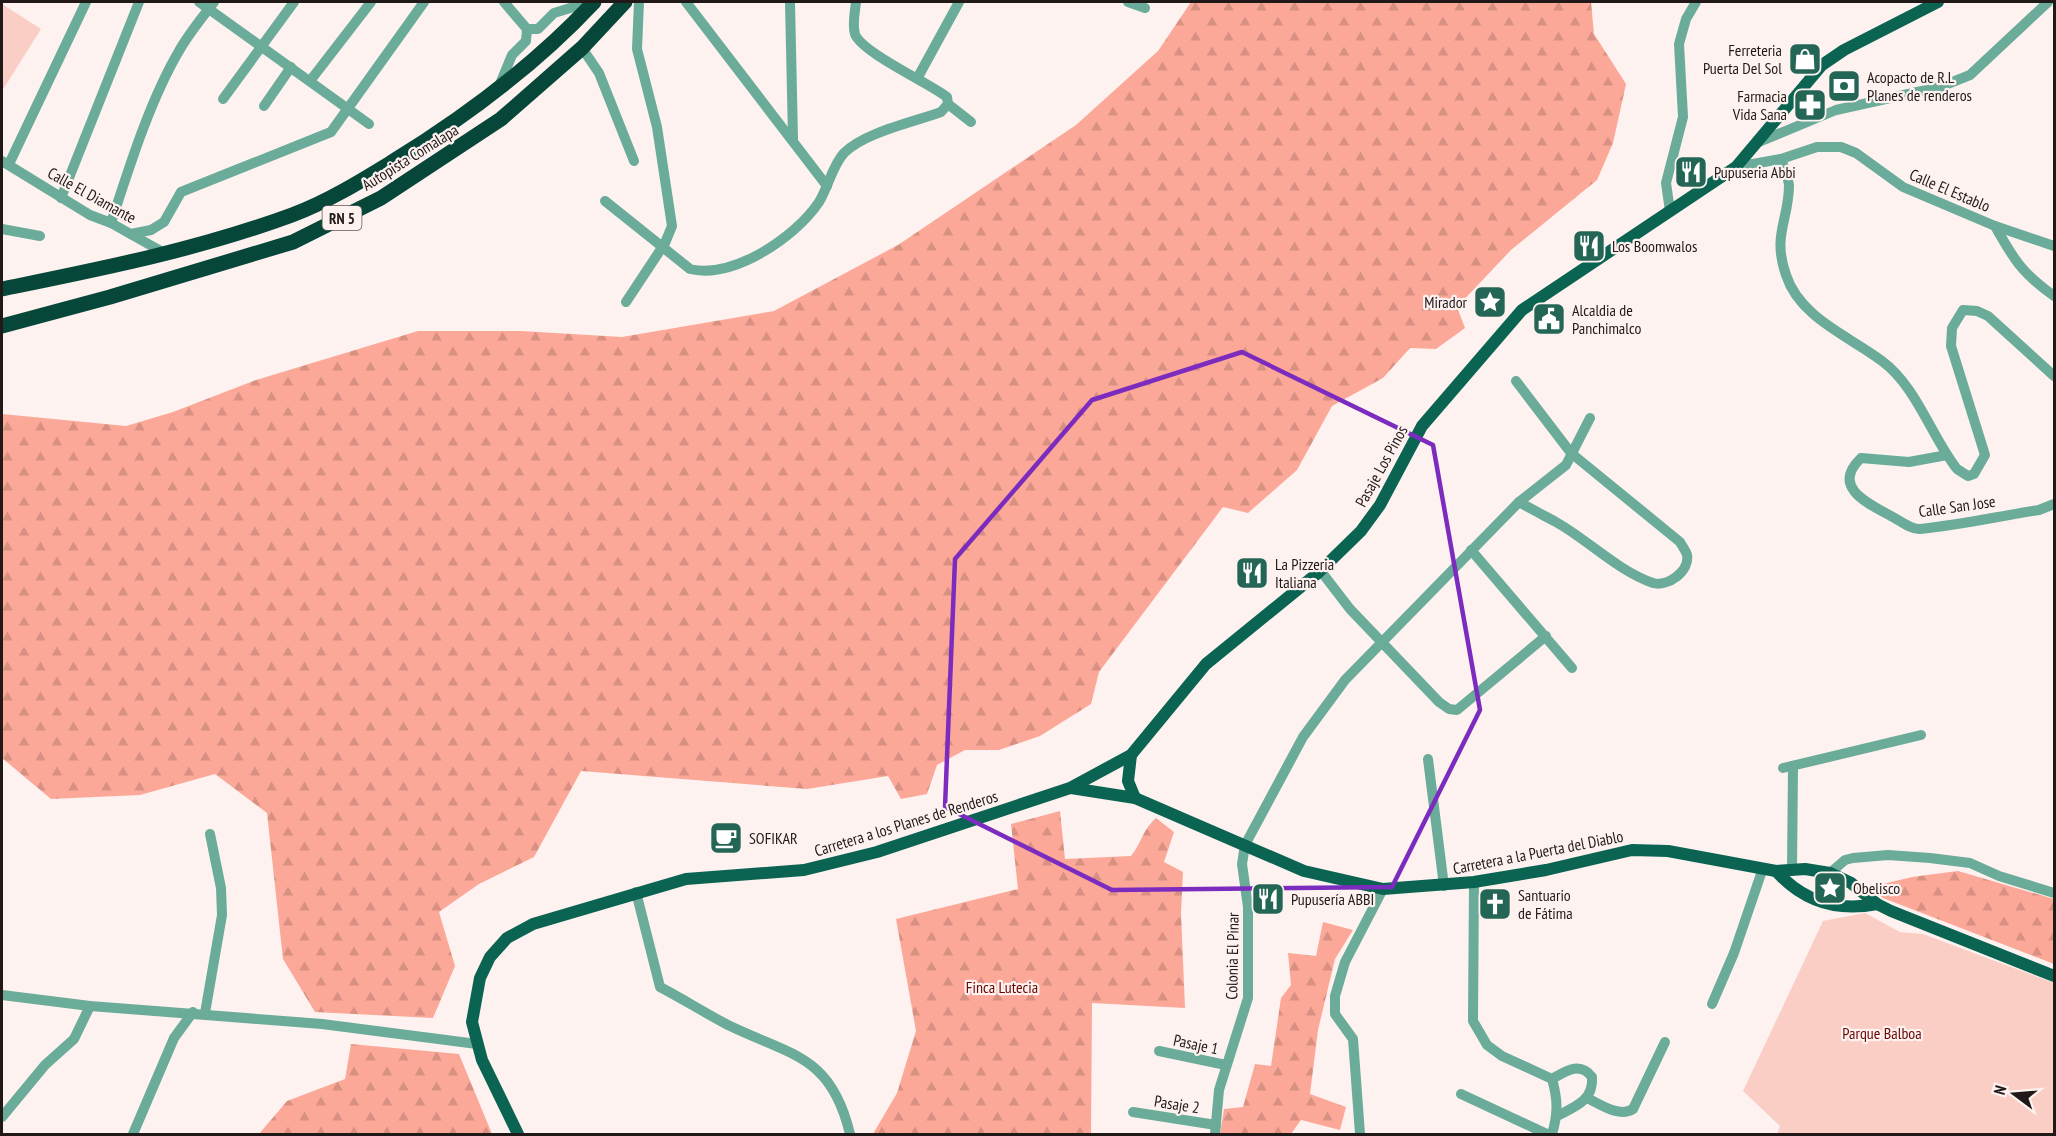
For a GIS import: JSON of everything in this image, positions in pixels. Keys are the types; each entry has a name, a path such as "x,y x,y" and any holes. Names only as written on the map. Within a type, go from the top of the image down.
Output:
{"highway":[{"name":"Autopista Comalapa","path":"2,289 168,255 295,214 362,180 428,140 497,92 556,43 592,2"},
{"name":"Autopista Comalapa","path":"2,326 110,297 293,242 381,198 442,160 501,119 582,48 625,2"}],"main road":[{"name":"Pasaje Los Pinos","path":"1070,788 1131,755 1206,664 1320,570 1376,513 1422,426 1506,326 1530,303 1736,167 1777,120 1805,82 1822,65 1844,50 1938,2"},
{"path":"1777,120 1786,131"},
{"path":"1131,755 1128,781 1135,798"},
{"name":"Carretera a la Puerta del Diablo","path":"1070,788 1135,798 1304,871 1383,889 1474,882 1546,870 1632,850 1686,853 1776,871 1792,869 1830,873 1860,889 1877,904 2055,976"},
{"name":"Carretera a los Planes de Renderos","path":"518,1134 499,1097 477,1044 472,1022 475,995 485,966 501,943 515,932 532,924 686,879 820,868 877,852 1070,788"},
{"name":"Carretera a la Puerta del Diablo","path":"1776,871 1794,888 1821,903 1852,908 1877,904"}],"street":[{"path":"5,163 86,2"},
{"path":"61,198 139,2"},
{"path":"199,2 211,5 261,46 369,124"},
{"path":"223,99 294,2"},
{"path":"310,81 371,2"},
{"path":"131,234 151,230 164,222 181,192 331,132 424,2"},
{"path":"497,92 512,56 526,41 527,29 504,2"},
{"path":"527,29 538,29 554,13 592,2"},
{"path":"626,302 661,248 672,226 657,127 637,49 638,7 650,2"},
{"path":"686,2 793,139 826,186"},
{"path":"790,2 793,139"},
{"path":"856,2 854,26 861,43 947,97 948,104 971,122"},
{"path":"918,77 959,2"},
{"path":"1128,2 1145,8"},
{"path":"1670,211 1666,183 1683,117 1679,44 1686,19 1696,2"},
{"path":"1759,142 1836,110 1940,87 1970,75 2048,2"},
{"path":"111,223 129,168 170,69 188,37 211,5"},
{"path":"582,48 599,73 634,161"},
{"path":"264,106 291,67"},
{"path":"605,201 690,269 706,273 721,270 763,252 804,222 820,201 844,153 872,136 941,112 948,104"},
{"name":"Calle El Establo","path":"1736,167 1781,159 1817,147 1840,147 1856,153 1903,187 1995,226 2055,246"},
{"path":"1781,159 1789,184 1779,243 1781,260 1790,287 1820,320 1883,362 1909,391 1957,469 1968,476 1979,470 1985,455 1951,346 1950,338 1956,319 1963,310 1977,311 1988,316 2055,376"},
{"name":"Calle El Diamante","path":"5,163 90,215 111,223 168,255"},
{"path":"1995,226 2017,265 2030,279 2055,296"},
{"path":"2,229 40,236"},
{"path":"1516,381 1571,453 1680,542 1687,555 1678,575 1668,583 1656,584 1638,576 1561,525 1519,502"},
{"path":"1245,845 1303,737 1345,680 1519,502 1566,465 1590,418"},
{"name":"Calle San Jose","path":"1947,455 1909,462 1861,458 1851,468 1850,478 1853,492 1863,501 1917,529 2039,510 2055,504"},
{"path":"1471,550 1572,668"},
{"path":"1320,570 1350,609 1438,702 1449,709 1457,710 1546,636"},
{"path":"1792,869 1788,767 1921,735"},
{"path":"1428,759 1444,886"},
{"path":"205,1013 222,915 221,888 210,834"},
{"name":"Colonia El Pinar","path":"1215,1130 1219,1090 1248,998 1248,907 1242,864 1245,845"},
{"path":"1830,873 1845,860 1853,858 1888,855 1929,858 1970,863 1999,876 2055,892"},
{"path":"1712,1004 1734,953 1763,868"},
{"path":"1474,882 1473,1021 1487,1045 1502,1056 1552,1079 1558,1099 1557,1116 1552,1134"},
{"path":"1360,1134 1353,1039 1335,1014 1335,996 1345,962 1383,889"},
{"path":"636,892 660,987 729,1025 785,1047 813,1064 834,1089 850,1134"},
{"path":"2,995 90,1006 193,1012 322,1024 477,1044"},
{"path":"2,1117 45,1065 74,1039 90,1006"},
{"path":"133,1134 174,1038 193,1012"},
{"path":"1587,1098 1617,1112 1627,1113 1633,1109 1665,1042"},
{"name":"Pasaje 1","path":"1159,1052 1226,1065"},
{"path":"1552,1079 1569,1069 1579,1068 1587,1070 1593,1082 1587,1098 1557,1116"},
{"path":"1461,1094 1547,1134"},
{"name":"Pasaje 2","path":"1133,1112 1215,1130"}],"highlighted area":[{"path":"1242,352 1433,445 1480,710 1392,887 1112,890 945,807 955,559 1092,400"}],"green space":[{"path":"1191,2 1591,2 1594,34 1626,84 1613,143 1597,180 1511,250 1457,307 1465,328 1436,349 1410,348 1383,378 1332,406 1297,470 1248,513 1223,507 1099,672 1091,704 1040,736 999,750 965,750 937,765 927,794 901,799 888,776 807,789 581,771 534,857 479,884 439,912 455,966 433,1018 315,1012 283,959 267,813 215,774 140,795 51,799 2,758 2,414 126,426 173,412 256,380 418,331 521,331 622,337 774,311 898,245 1076,125 1158,51"},
{"path":"2,4 41,29 2,91"},
{"name":"Finca Lutecia","path":"1060,811 1065,859 1131,856 1147,828 1156,818 1174,832 1164,862 1183,872 1181,913 1185,1008 1092,1003 1091,1134 873,1134 897,1093 916,1031 896,919 1018,889 1011,824"},
{"path":"1958,871 2054,899 2054,964 1883,898 1870,887 1912,877"},
{"name":"Parque Balboa","path":"1865,913 1900,932 1923,934 2054,983 2054,1134 1777,1134 1780,1126 1743,1091 1823,921"},
{"path":"1323,922 1353,930 1335,959 1318,1030 1310,1094 1346,1107 1340,1130 1301,1120 1291,1134 1220,1134 1224,1109 1243,1107 1255,1064 1271,1066 1281,998 1291,985 1288,953 1316,956"},
{"path":"351,1044 459,1054 492,1134 259,1134 287,1101 345,1079"}],"place":[{"name":"Ferreteria Puerta Del Sol","path":"1805,59"},
{"name":"Acopacto de R.L Planes de renderos","path":"1844,86"},
{"name":"Farmacia Vida Sana","path":"1810,105"},
{"name":"Pupuseria Abbi","path":"1691,172"},
{"name":"Los Boomwalos","path":"1589,246"},
{"name":"Mirador","path":"1490,302"},
{"name":"Alcaldia de Panchimalco","path":"1549,319"},
{"name":"La Pizzeria Italiana","path":"1252,573"},
{"name":"SOFIKAR","path":"726,838"},
{"name":"Obelisco","path":"1830,888"},
{"name":"Pupusería ABBI","path":"1268,899"},
{"name":"Santuario de Fátima","path":"1495,904"}]}
